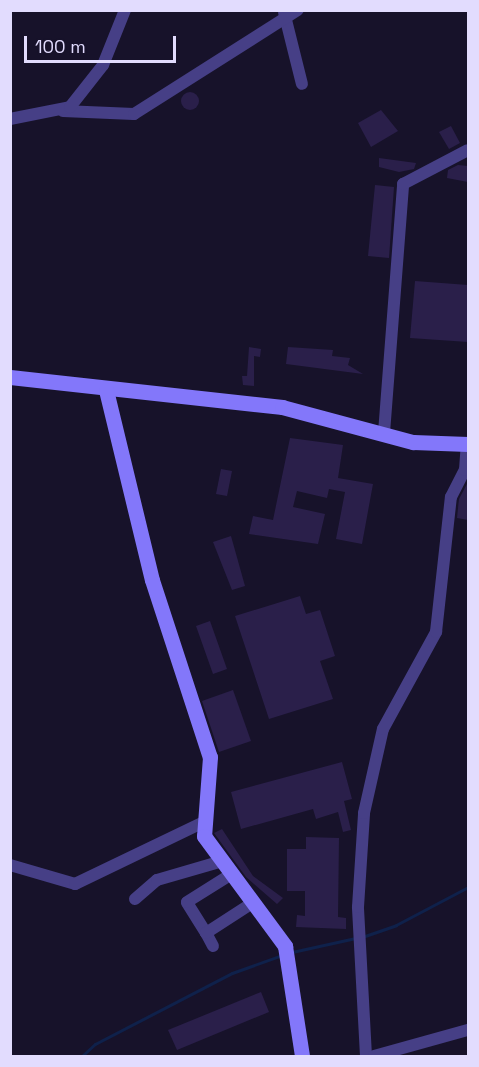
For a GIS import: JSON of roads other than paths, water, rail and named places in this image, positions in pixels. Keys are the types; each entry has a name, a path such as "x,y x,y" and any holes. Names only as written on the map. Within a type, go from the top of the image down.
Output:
{"street":[{"path":"10,119 63,111 134,114 285,14 298,10"},
{"path":"63,111 91,85 122,12"},
{"path":"285,14 302,84"},
{"path":"384,433 403,184 468,150"},
{"path":"10,377 106,390 282,407 413,442 468,444 465,470 451,496 436,632 383,729 364,813 358,907 366,1056"},
{"path":"106,390 152,580 210,757 212,789 202,823 219,862 255,902 285,946 302,1056"},
{"path":"10,865 75,884 202,823"},
{"path":"135,899 157,880 219,862"},
{"path":"213,946 187,902 230,875"},
{"path":"206,933 255,902"},
{"path":"374,1056 468,1030"}],"waterway":[{"path":"362,937 396,925 468,887"},
{"path":"292,952 355,938"},
{"path":"82,1056 95,1044 232,973 282,955"}]}
